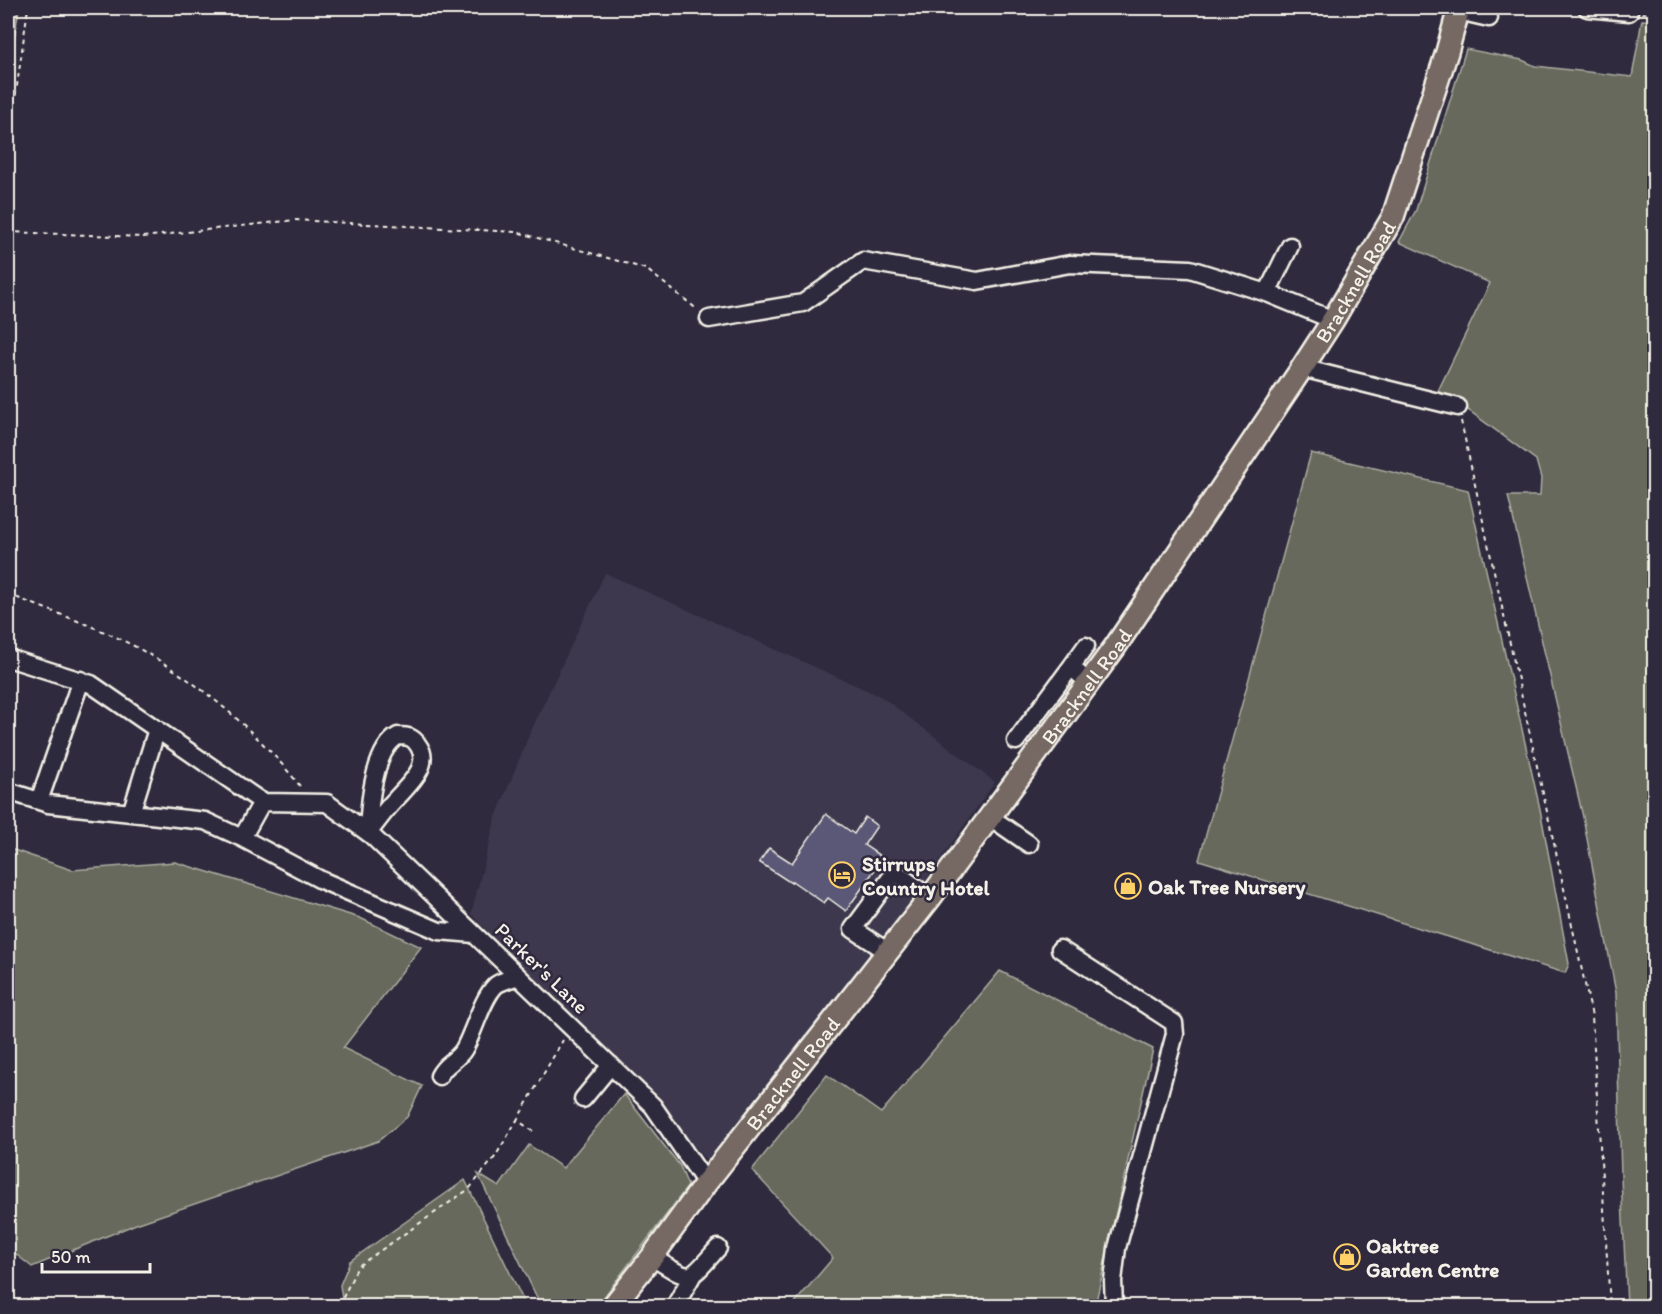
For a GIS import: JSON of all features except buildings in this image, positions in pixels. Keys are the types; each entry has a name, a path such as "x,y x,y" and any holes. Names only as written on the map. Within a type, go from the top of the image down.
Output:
{"main road":[{"name":"Bracknell Road","path":"612,1306 930,898 1088,681 1116,647 1302,368 1393,217 1447,52 1458,9"}],"street":[{"path":"1587,8 1629,12"},
{"path":"1458,9 1489,18"},
{"path":"1267,294 1290,246"},
{"path":"708,319 803,303 863,261 977,281 1070,264 1190,269 1267,294 1333,320"},
{"path":"1302,368 1458,407"},
{"path":"1016,741 1086,646"},
{"path":"8,658 91,684 262,802 320,803"},
{"path":"1071,667 1088,681"},
{"path":"39,801 81,680"},
{"path":"131,813 157,729"},
{"path":"398,736 414,739 420,748 423,761 416,777 368,833 369,811 381,759 392,739 398,736"},
{"path":"8,791 48,804 205,821 243,838 321,880 439,931 474,934"},
{"path":"243,838 262,802"},
{"name":"Parker's Lane","path":"320,803 368,833 653,1106 706,1183"},
{"path":"990,816 1029,844"},
{"path":"888,952 853,929 895,872 930,898"},
{"path":"1060,949 1174,1023 1175,1034 1117,1248 1113,1281 1114,1306"},
{"path":"439,1076 444,1065 458,1058 464,1049 496,985 518,976"},
{"path":"583,1099 611,1065"},
{"path":"675,1306 692,1276 718,1248"},
{"path":"652,1257 684,1277 692,1276"}],"path":[{"path":"8,149 28,8"},
{"path":"8,232 142,237 296,219 517,232 646,269 708,319"},
{"path":"1458,407 1592,1016 1610,1306"},
{"path":"8,594 134,646 169,667 240,722 268,747 320,803"},
{"path":"339,1306 361,1264 469,1189 495,1157 570,1027"},
{"path":"518,1120 533,1131"}],"shaded area":[{"path":"605,573 882,697 995,782 867,963 708,1161 471,914 496,817 529,735"}],"green space":[{"path":"8,8 19,8 8,78"},
{"path":"1642,20 1654,21 1654,1306 1627,1306 1616,993 1583,817 1508,496 1540,496 1541,478 1536,460 1468,410 1437,393 1490,283 1399,242 1416,210 1466,49 1522,60 1535,66 1632,77"},
{"path":"1311,453 1468,490 1540,809 1569,964 1565,973 1199,860"},
{"path":"8,848 72,870 175,862 360,918 421,947 343,1048 422,1086 407,1117 378,1141 136,1224 32,1267 8,1248"},
{"path":"1000,971 1153,1049 1095,1306 792,1306 833,1258 752,1170 827,1075 881,1113"},
{"path":"624,1094 680,1166 688,1186 597,1306 541,1306 478,1174 499,1187 529,1145 563,1168"},
{"path":"465,1180 526,1306 343,1306 340,1285 350,1261"}],"place":[{"name":"Stirrups Country Hotel","path":"842,875"},
{"name":"Oak Tree Nursery","path":"1128,886"},
{"name":"Oaktree Garden Centre","path":"1347,1257"}]}
